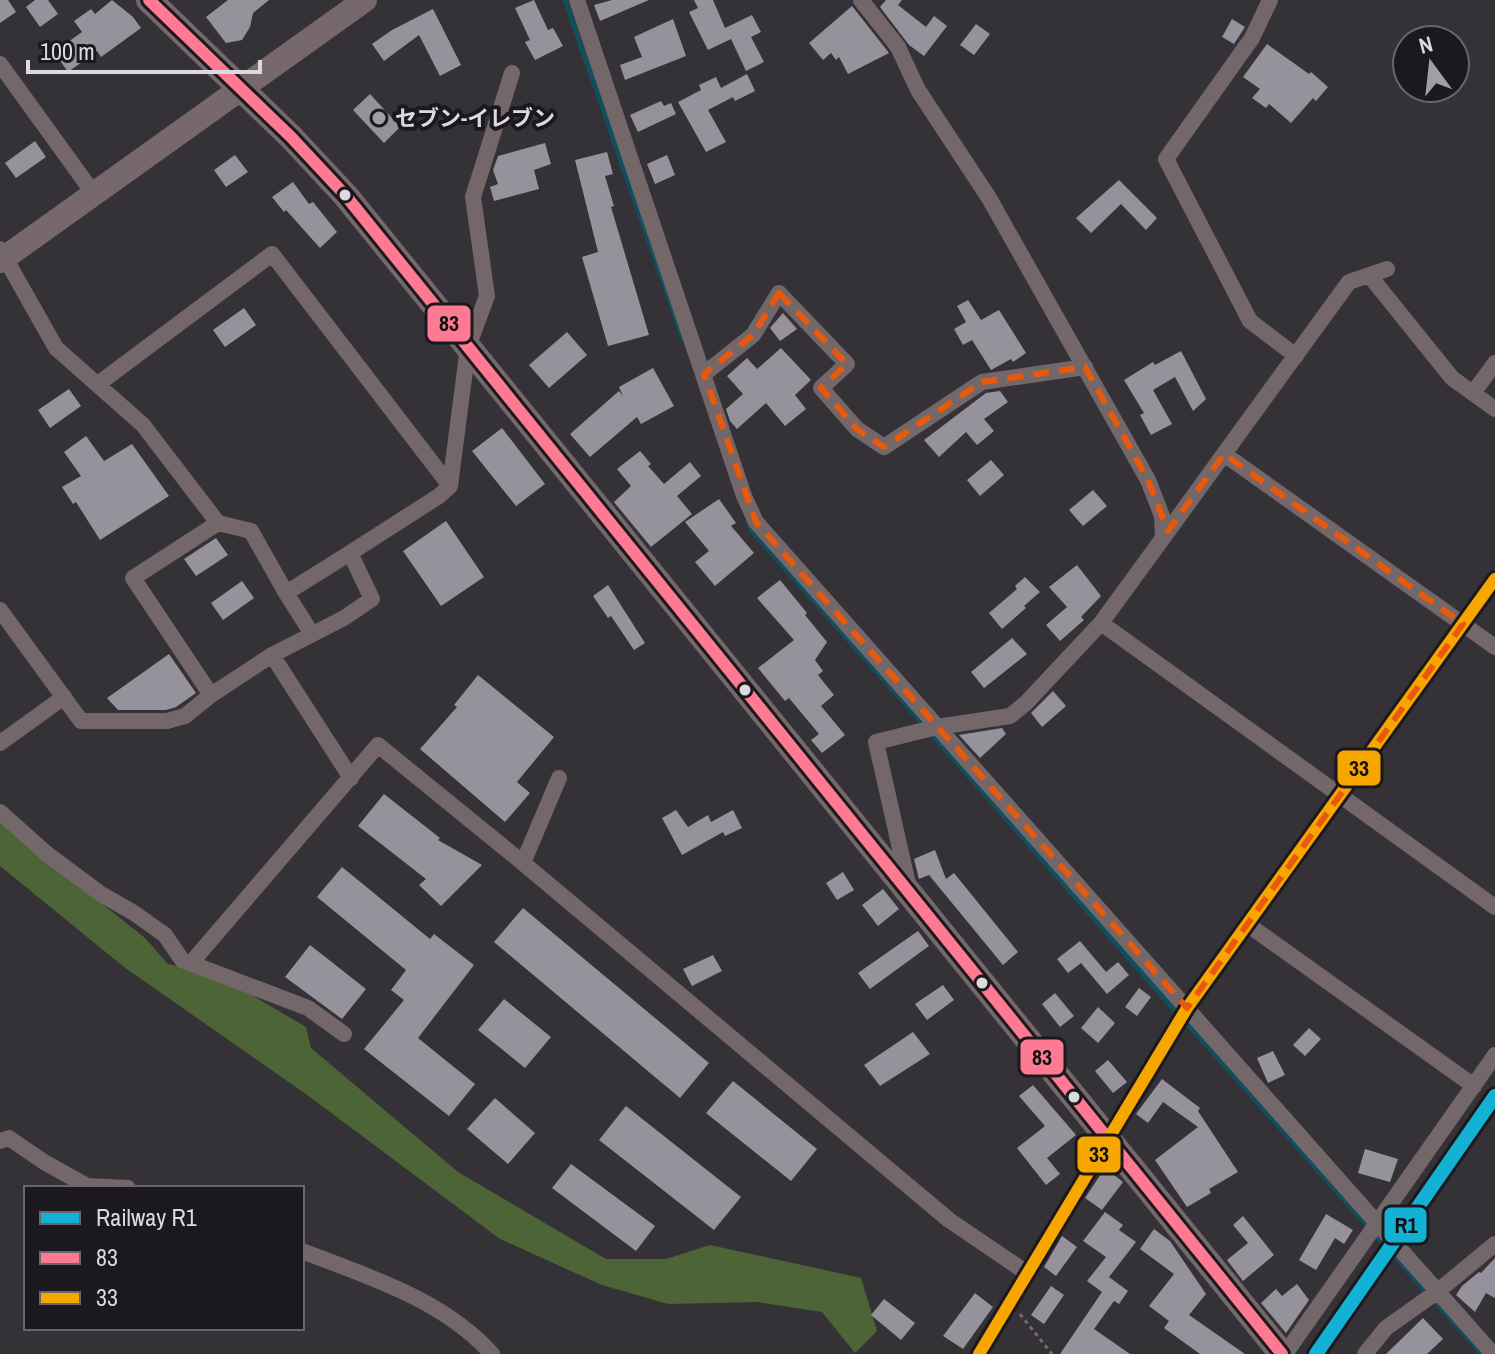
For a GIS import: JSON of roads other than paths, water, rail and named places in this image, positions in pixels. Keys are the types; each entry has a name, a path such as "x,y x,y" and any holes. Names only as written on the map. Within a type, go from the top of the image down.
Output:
{"main road":[{"path":"149,0 291,137 346,196 1284,1354"}],"street":[{"path":"577,0 744,496 756,522 1493,1354"},
{"path":"861,0 898,47 918,90 989,198 1085,367 1148,480 1162,516 1163,538"},
{"path":"1270,0 1252,38 1166,159 1250,321 1296,356"},
{"path":"312,634 251,531 218,523 143,425 56,348 2,255 94,194 362,1"},
{"path":"0,64 94,194"},
{"path":"286,593 450,486 468,347 487,296 473,197 512,73"},
{"path":"98,384 272,254 450,486"},
{"path":"909,894 876,742 937,727 1010,716 1050,679 1101,623 1349,282 1387,269"},
{"path":"1369,275 1452,378 1495,409"},
{"path":"704,374 753,335 779,293 847,364 821,388 857,429 884,447 982,382 1085,367"},
{"path":"1473,393 1495,363"},
{"path":"1224,454 1495,647"},
{"path":"211,695 133,578 218,523"},
{"path":"0,610 81,721 167,721 185,716 272,655 344,618 372,599 350,553"},
{"path":"979,1354 1106,1138 1187,1008 1495,579"},
{"path":"1101,623 1495,907"},
{"path":"272,655 351,778"},
{"path":"0,743 64,697"},
{"path":"191,963 378,745 949,1220 1027,1273"},
{"path":"523,863 559,778"},
{"path":"0,812 47,854 165,935 182,960 308,1008 344,1034"},
{"path":"1247,924 1474,1086"},
{"path":"1284,1354 1495,1055"},
{"path":"0,1141 9,1138 87,1186"},
{"path":"1365,1354 1386,1328 1438,1291 1495,1244"},
{"path":"304,1252 418,1298 455,1320 492,1354"}],"waterway":[{"path":"565,0 683,339"},
{"path":"748,522 752,531 925,726"},
{"path":"931,733 1178,1014"},
{"path":"1185,1021 1482,1354"}],"rail line":[{"name":"R1","path":"1316,1354 1495,1096"}],"place":[{"name":"セブン-イレブン","path":"379,118"}]}
